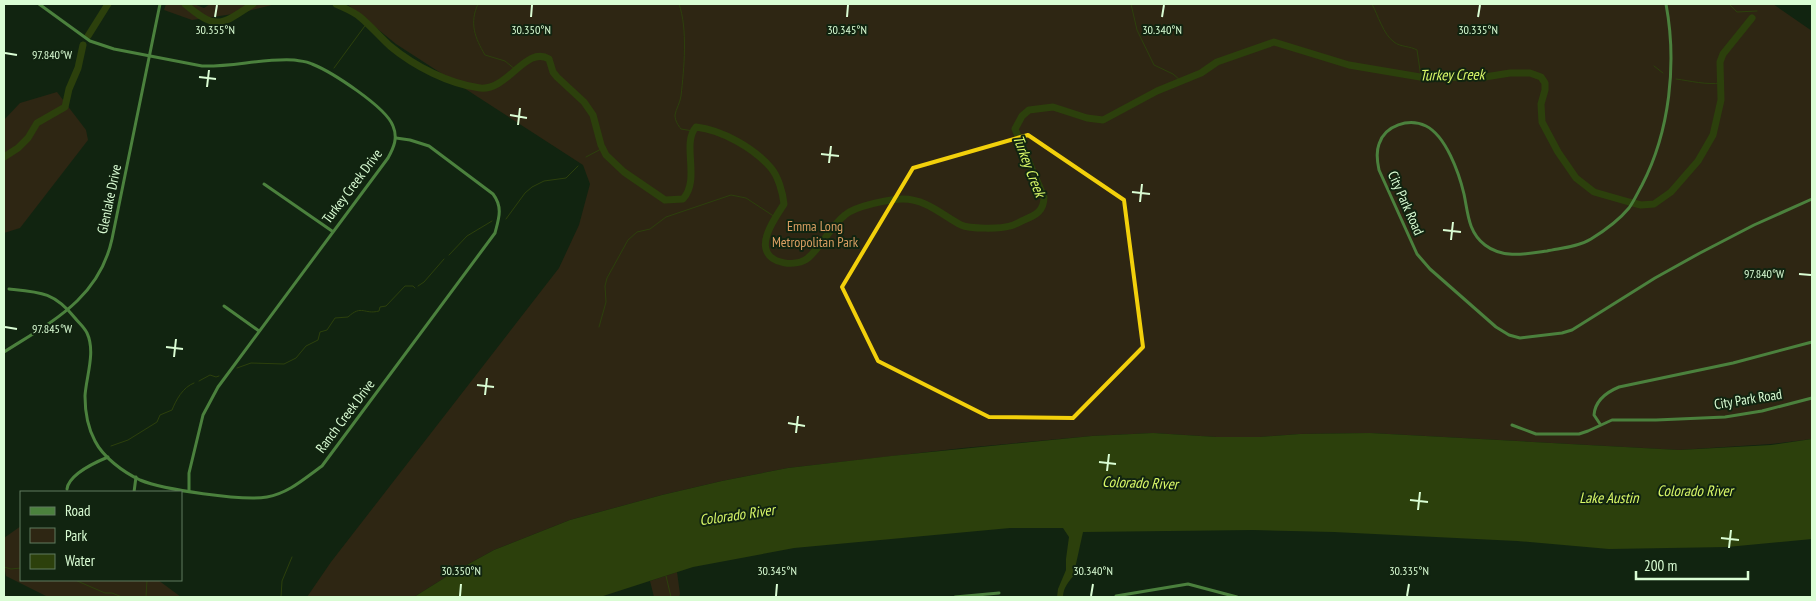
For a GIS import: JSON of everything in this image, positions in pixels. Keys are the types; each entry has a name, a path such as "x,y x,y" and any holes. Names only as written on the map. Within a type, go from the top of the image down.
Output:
{"street":[{"name":"Turkey Creek Drive","path":"40,4 90,41 114,49 202,66 292,60 312,64 370,100 393,124 396,138 388,158 218,387 202,415 189,474 189,491"},
{"name":"Glenlake Drive","path":"4,352 49,325 69,310 94,280 104,263 110,249 160,4"},
{"name":"City Park Road","path":"1666,4 1670,38 1670,76 1666,115 1653,161 1630,206 1617,219 1590,240 1583,243 1539,252 1505,254 1490,249 1477,237 1469,222 1459,177 1444,145 1433,131 1419,124 1409,122 1399,124 1385,134 1377,149 1379,170 1417,254 1430,269 1496,327 1509,335 1520,338 1548,336 1572,330 1655,278 1700,253 1812,199"},
{"name":"Ranch Creek Drive","path":"9,289 44,293 69,310 87,332 90,342 85,398 87,415 95,442 115,466 155,484 189,491 242,498 267,497 288,491 322,466 495,233 500,209 498,201 493,194 429,146 396,138"},
{"path":"264,184 332,231"},
{"path":"224,306 259,331"},
{"path":"1600,424 1594,415 1597,405 1603,397 1619,387 1733,363 1812,342"},
{"name":"City Park Road","path":"1512,425 1529,432 1545,435 1579,434 1588,432 1600,424 1615,419 1649,420 1725,417 1762,411 1812,398"},
{"path":"67,489 72,478 96,462 108,457"},
{"path":"134,491 136,477"},
{"path":"1116,596 1188,584 1237,597"},
{"path":"955,597 999,593"}],"highlighted area":[{"path":"1028,135 1124,200 1143,347 1073,418 989,417 878,361 842,287 913,168"}],"green space":[{"path":"166,4 194,4 204,8 210,4 276,4 240,13 192,20 164,10"},
{"name":"Emma Long Metropolitan Park","path":"347,4 1773,4 1812,31 1812,439 1771,444 1679,450 1370,433 1216,437 1153,433 1092,436 963,448 788,468 662,495 570,520 494,550 414,597 307,597 331,562 559,268 579,225 590,184 583,165 396,44"},
{"path":"57,92 86,130 88,140 20,228 4,233 4,120 20,103"},
{"path":"20,527 20,581 159,581 181,597 48,597 6,576 4,538"},
{"path":"677,572 679,597 654,597 650,581"}],"water":[{"name":"Lake Austin","path":"1153,433 1216,437 1260,437 1300,434 1370,433 1679,450 1771,445 1812,439 1812,539 1727,547 1609,549 1517,541 1334,532 1253,530 1083,532 1075,574 1065,588 1063,597 1057,597 1058,589 1066,570 1069,537 1063,528 1010,528 794,548 693,567 600,597 414,597 494,550 570,520 722,481 788,468 891,456 1092,436"}],"waterway":[{"path":"88,36 108,4"},
{"name":"Turkey Creek","path":"185,4 205,18 219,22 233,17 253,4"},
{"name":"Turkey Creek","path":"336,4 357,15 399,53 432,73 456,83 480,88 490,87 499,83 532,58 541,56 549,59 553,72 584,102 593,115 601,145 606,155 624,172 665,200 683,199 688,191 691,182 690,143 696,127 716,132 737,141 764,161 774,171 778,180 784,204 768,232 765,244 769,254 784,263 797,263 808,258 835,225 850,212 864,206 890,200 903,199 919,202 934,208 965,226 992,228 1015,224 1036,214 1044,202 1044,197 1015,129 1022,116 1029,110 1053,107 1087,118 1103,120 1157,91 1201,73 1217,62 1274,42 1349,65 1426,78 1485,77 1510,73 1530,73 1541,77 1545,83 1541,104 1542,122 1558,152 1576,178 1594,192 1641,205 1654,204 1671,192 1698,161 1713,135 1721,100 1720,62 1723,54 1752,18"},
{"path":"478,4 474,18 474,30 478,43 485,55 505,61 516,70"},
{"path":"679,4 684,25 684,49 681,96 675,117 681,129 693,131"},
{"path":"1131,4 1137,30 1154,65 1173,74 1181,81"},
{"path":"1372,4 1390,39 1399,45 1417,50 1421,77"},
{"path":"1729,4 1737,12 1757,11"},
{"path":"334,68 367,23"},
{"path":"4,157 18,148 28,138 37,123 65,107 69,89 78,68 83,45"},
{"path":"1654,66 1663,73"},
{"path":"1676,79 1704,83 1721,83"},
{"path":"586,157 603,148"},
{"path":"506,219 525,193 532,187 544,181 566,178 578,166"},
{"path":"599,327 606,302 605,286 607,278 628,240 637,232 650,229 666,217 731,195 746,198 775,217"},
{"path":"449,255 467,236 492,221"},
{"path":"418,286 424,282 444,259"},
{"path":"237,368 251,363 284,364 296,358 306,346 318,340 320,332 327,330 335,318 348,317 360,310 379,311 380,307 386,306 405,286 413,286 415,288"},
{"path":"199,381 210,375 219,376"},
{"path":"111,446 128,440 157,422 160,415 172,410 183,391 194,383"},
{"path":"281,597 282,581 292,557"},
{"path":"4,567 11,569 20,568"},
{"path":"666,576 671,597"},
{"path":"77,581 105,593 112,593 122,597"},
{"path":"146,597 147,581"}],"water label":[{"name":"Colorado River","path":"1140,483"},
{"name":"Colorado River","path":"1695,491"},
{"name":"Colorado River","path":"737,515"}]}
